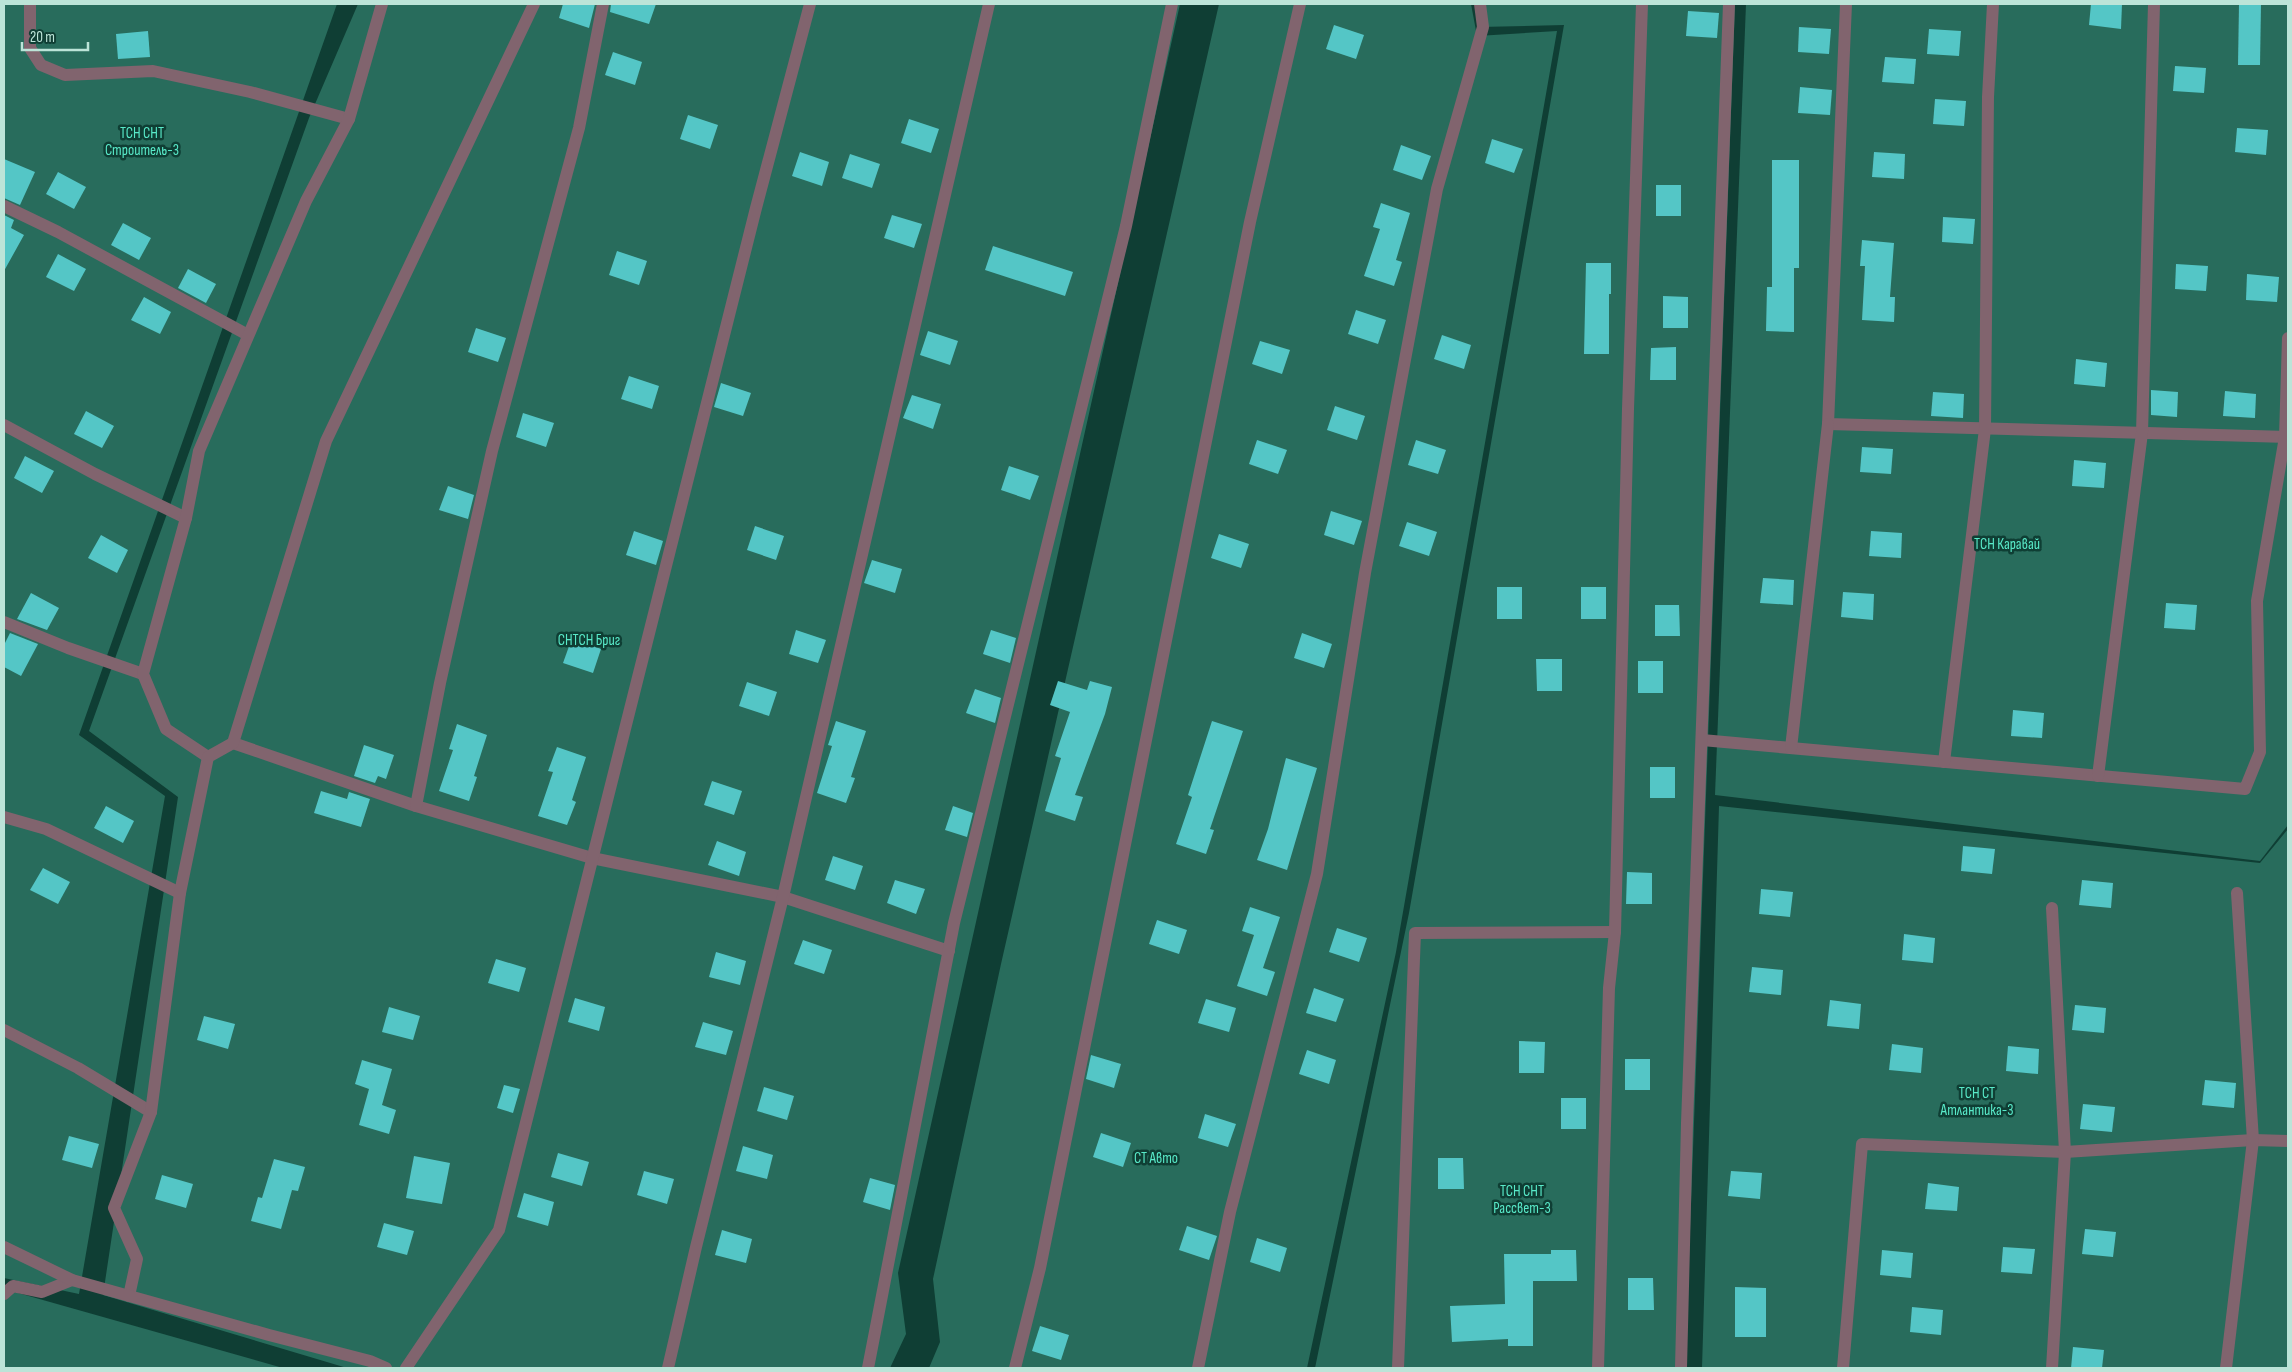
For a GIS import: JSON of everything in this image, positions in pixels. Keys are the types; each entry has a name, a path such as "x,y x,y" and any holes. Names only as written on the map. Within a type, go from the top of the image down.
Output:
{"street":[{"path":"30,4 30,48 41,65 65,75 153,71 250,92 349,119"},
{"path":"208,758 166,729 143,674 186,518 199,451 306,201 349,119 382,4"},
{"path":"129,1296 137,1259 114,1208 151,1112 180,893 208,758 233,743 326,441 534,4"},
{"path":"416,806 440,683 492,451 579,128 603,4"},
{"path":"406,1368 499,1230 756,208 810,4"},
{"path":"668,1368 783,897 989,4"},
{"path":"868,1368 949,951 1126,226 1172,4"},
{"path":"1016,1368 1044,1249 1250,222 1300,4"},
{"path":"1198,1368 1230,1212 1317,874 1365,573 1437,189 1483,27 1480,4"},
{"path":"1598,1368 1609,998 1615,932 1628,409 1642,4"},
{"path":"1682,1368 1687,1123 1729,4"},
{"path":"1791,748 1828,424 1846,4"},
{"path":"1944,762 1985,429 1988,97 1993,4"},
{"path":"2098,776 2142,433 2154,4"},
{"path":"4,206 58,232 248,335"},
{"path":"1702,740 2245,789 2260,752 2257,601 2287,437 2288,338"},
{"path":"1828,424 2287,437"},
{"path":"4,425 95,474 186,518"},
{"path":"4,622 68,648 143,674"},
{"path":"233,743 416,806 592,858 783,897 949,951"},
{"path":"4,817 46,829 180,893"},
{"path":"2226,1368 2253,1140 2237,893"},
{"path":"2052,908 2066,1152 2052,1368"},
{"path":"1398,1368 1415,933 1615,932"},
{"path":"4,1030 78,1068 151,1112"},
{"path":"1843,1368 1862,1144 2066,1152 2253,1140 2288,1141"},
{"path":"4,1247 72,1280 369,1365 386,1368"},
{"path":"4,1294 13,1286 42,1292 72,1280"}],"green space":[{"name":"ТСН СНТ Строитель-3","path":"4,4 337,4 79,735 165,796 79,1294 4,1278"},
{"name":"СНТСН Бриг","path":"358,4 1180,4 898,1273 906,1334 890,1368 347,1368 103,1295 178,797 89,731 309,118"},
{"name":"СТ Авто","path":"1219,4 1471,4 1477,36 1557,31 1396,952 1307,1368 929,1368 940,1342 933,1279 1001,964"},
{"name":"ТСН СНТ Рассвет-3","path":"1475,4 1735,4 1685,1368 1315,1368 1409,913 1564,25 1479,27"},
{"name":"ТСН Каравай","path":"1746,4 2288,4 2288,825 2260,861 1715,795"},
{"name":"ТСН СТ Атлантика-3","path":"1719,806 2260,863 2288,829 2288,1368 1702,1368"},
{"path":"4,1289 283,1368 4,1368"}],"building":[{"path":"563,4 595,4 589,28 559,18"},
{"path":"611,4 656,4 649,24 610,12"},
{"path":"2091,4 2122,4 2121,29 2089,25"},
{"path":"2239,4 2261,4 2260,65 2238,65"},
{"path":"1688,11 1719,13 1717,38 1686,36"},
{"path":"1334,25 1364,35 1356,59 1326,49"},
{"path":"1799,27 1831,29 1829,54 1798,52"},
{"path":"1929,29 1961,31 1959,56 1927,54"},
{"path":"148,31 150,57 118,59 116,34"},
{"path":"613,52 642,62 635,85 605,75"},
{"path":"1885,57 1916,59 1914,84 1882,82"},
{"path":"2175,66 2206,68 2204,93 2173,91"},
{"path":"1800,87 1832,90 1830,115 1798,113"},
{"path":"1935,99 1966,101 1964,126 1933,124"},
{"path":"688,115 718,125 710,149 680,139"},
{"path":"909,119 939,129 931,153 901,143"},
{"path":"2237,128 2268,130 2266,155 2235,152"},
{"path":"1492,139 1523,149 1514,173 1485,163"},
{"path":"1401,145 1431,156 1422,180 1393,170"},
{"path":"800,152 829,162 822,186 792,176"},
{"path":"1874,152 1905,154 1904,179 1872,177"},
{"path":"850,154 880,164 872,188 842,178"},
{"path":"4,159 35,172 20,205 4,198"},
{"path":"1772,160 1799,160 1799,268 1794,268 1794,332 1766,331 1767,287 1772,287"},
{"path":"58,172 86,187 74,209 46,194"},
{"path":"1656,185 1681,185 1681,216 1656,216"},
{"path":"1381,203 1410,213 1396,260 1402,262 1394,286 1364,276 1380,229 1373,227"},
{"path":"4,215 14,220 11,228 24,235 4,271"},
{"path":"892,215 922,224 914,248 884,238"},
{"path":"1943,217 1975,219 1973,244 1942,242"},
{"path":"123,223 151,238 139,260 111,245"},
{"path":"1862,240 1894,243 1890,297 1895,297 1894,322 1862,320 1865,266 1860,266"},
{"path":"993,246 1073,272 1065,296 985,270"},
{"path":"617,251 647,261 639,285 609,275"},
{"path":"58,254 86,269 74,291 46,277"},
{"path":"1586,263 1611,263 1609,354 1584,354"},
{"path":"2176,264 2208,266 2206,291 2175,289"},
{"path":"188,269 216,284 206,303 178,288"},
{"path":"2247,274 2279,277 2277,302 2246,300"},
{"path":"1663,296 1688,297 1688,328 1663,328"},
{"path":"144,297 171,312 160,334 131,320"},
{"path":"1356,310 1386,320 1378,344 1348,334"},
{"path":"476,328 506,338 498,362 468,352"},
{"path":"928,331 958,341 950,365 920,355"},
{"path":"1442,335 1471,345 1464,369 1434,359"},
{"path":"1260,341 1290,350 1282,374 1252,364"},
{"path":"1676,347 1676,380 1650,380 1651,348"},
{"path":"2076,359 2107,363 2105,387 2074,384"},
{"path":"629,376 659,386 652,409 621,399"},
{"path":"721,383 751,393 743,416 714,407"},
{"path":"2151,390 2178,392 2177,417 2151,415"},
{"path":"2225,391 2256,394 2255,418 2223,416"},
{"path":"1933,392 1964,394 1963,418 1931,416"},
{"path":"912,395 941,404 933,429 903,418"},
{"path":"1335,406 1365,416 1357,440 1327,430"},
{"path":"86,411 114,426 102,448 74,434"},
{"path":"523,413 554,423 546,447 516,437"},
{"path":"1257,440 1287,450 1278,474 1249,464"},
{"path":"1416,440 1446,450 1438,474 1408,465"},
{"path":"1862,447 1893,449 1891,474 1860,472"},
{"path":"25,456 54,471 42,493 14,478"},
{"path":"2074,460 2106,463 2104,488 2072,486"},
{"path":"1009,466 1039,476 1030,500 1001,490"},
{"path":"448,486 474,495 468,519 439,510"},
{"path":"1331,511 1362,521 1354,545 1324,535"},
{"path":"1407,522 1437,532 1429,556 1399,546"},
{"path":"755,526 784,536 776,560 747,550"},
{"path":"634,531 663,541 656,565 626,555"},
{"path":"1871,531 1902,533 1901,558 1869,556"},
{"path":"1219,534 1249,544 1241,568 1211,558"},
{"path":"101,535 128,550 117,573 88,558"},
{"path":"872,560 902,569 895,593 864,583"},
{"path":"1763,578 1794,580 1793,605 1760,603"},
{"path":"1497,587 1522,587 1522,619 1497,619"},
{"path":"1581,587 1606,587 1606,619 1581,619"},
{"path":"1843,592 1874,594 1873,620 1841,617"},
{"path":"31,593 59,608 47,630 17,619"},
{"path":"2166,603 2197,605 2195,630 2164,628"},
{"path":"1655,605 1679,605 1680,636 1655,636"},
{"path":"796,630 826,640 818,663 789,654"},
{"path":"991,630 1016,638 1010,663 983,654"},
{"path":"10,633 38,644 21,676 4,667 4,645"},
{"path":"1302,633 1332,644 1324,668 1294,658"},
{"path":"572,638 601,649 593,673 563,663"},
{"path":"1536,659 1562,659 1562,691 1537,691"},
{"path":"1638,661 1663,661 1663,693 1638,693"},
{"path":"1058,681 1087,690 1090,681 1112,687 1105,714 1075,795 1083,797 1075,821 1045,811 1061,758 1055,756 1070,712 1050,705"},
{"path":"747,682 777,692 769,716 739,706"},
{"path":"975,689 1001,698 995,723 966,713"},
{"path":"2013,710 2044,713 2042,738 2011,736"},
{"path":"836,721 866,731 851,777 855,778 846,803 817,793 832,746 828,745"},
{"path":"1212,721 1243,731 1210,829 1214,830 1206,854 1176,844 1192,797 1188,795"},
{"path":"457,724 487,735 474,776 477,777 469,801 439,791 453,750 449,749"},
{"path":"364,745 394,755 386,779 378,776 375,783 354,776"},
{"path":"557,747 586,757 572,800 576,802 567,825 538,816 553,772 548,771"},
{"path":"1286,758 1317,768 1287,870 1257,860 1268,829"},
{"path":"1650,767 1675,767 1675,798 1650,798"},
{"path":"712,781 742,791 734,815 704,805"},
{"path":"321,791 347,799 349,792 370,799 361,827 314,813"},
{"path":"106,806 134,821 123,843 94,828"},
{"path":"953,806 973,813 967,837 945,830"},
{"path":"717,841 746,852 739,876 708,865"},
{"path":"1963,846 1995,849 1992,874 1961,871"},
{"path":"833,856 863,866 855,890 825,880"},
{"path":"43,868 70,882 58,904 30,890"},
{"path":"1627,872 1652,873 1652,904 1626,904"},
{"path":"895,880 925,889 916,914 887,903"},
{"path":"2082,880 2113,883 2111,908 2079,905"},
{"path":"1761,889 1793,892 1790,917 1759,914"},
{"path":"1250,907 1280,917 1263,968 1275,972 1267,996 1237,986 1254,935 1242,931"},
{"path":"1157,920 1187,930 1179,954 1149,944"},
{"path":"1337,928 1367,938 1359,962 1329,952"},
{"path":"1904,934 1935,938 1933,963 1902,960"},
{"path":"803,940 832,950 824,974 794,964"},
{"path":"716,952 746,961 740,985 709,977"},
{"path":"496,959 526,968 519,992 488,983"},
{"path":"1752,967 1783,970 1781,995 1749,992"},
{"path":"1314,988 1344,999 1336,1022 1306,1013"},
{"path":"575,998 605,1007 599,1031 568,1022"},
{"path":"1206,999 1236,1008 1229,1032 1198,1023"},
{"path":"1830,1000 1861,1004 1859,1029 1827,1026"},
{"path":"2075,1005 2106,1008 2104,1033 2072,1030"},
{"path":"389,1007 420,1016 413,1040 382,1032"},
{"path":"204,1016 235,1024 228,1049 197,1040"},
{"path":"703,1022 733,1031 726,1055 695,1047"},
{"path":"1519,1041 1545,1042 1544,1073 1519,1073"},
{"path":"1892,1044 1923,1048 1921,1073 1889,1070"},
{"path":"2008,1046 2039,1049 2038,1074 2006,1071"},
{"path":"1307,1050 1336,1060 1329,1084 1299,1074"},
{"path":"1091,1055 1121,1064 1114,1088 1086,1079"},
{"path":"1625,1059 1650,1059 1650,1090 1625,1090"},
{"path":"362,1060 392,1069 382,1105 396,1110 389,1134 359,1125 369,1089 355,1084"},
{"path":"2205,1080 2236,1083 2234,1108 2202,1105"},
{"path":"504,1085 520,1089 513,1113 497,1108"},
{"path":"764,1087 794,1096 787,1120 757,1111"},
{"path":"1561,1098 1586,1098 1586,1129 1561,1129"},
{"path":"2083,1104 2115,1107 2112,1132 2080,1129"},
{"path":"1205,1114 1236,1124 1228,1147 1198,1138"},
{"path":"1101,1133 1131,1143 1123,1167 1093,1157"},
{"path":"69,1136 99,1144 92,1168 62,1160"},
{"path":"743,1146 773,1155 767,1179 736,1171"},
{"path":"558,1153 589,1162 582,1186 551,1177"},
{"path":"414,1156 450,1163 442,1204 406,1198"},
{"path":"1438,1158 1463,1158 1464,1189 1438,1189"},
{"path":"274,1159 305,1167 298,1191 292,1190 281,1229 251,1221 258,1197 262,1198"},
{"path":"644,1171 674,1179 667,1204 637,1195"},
{"path":"1731,1171 1762,1173 1760,1199 1728,1196"},
{"path":"162,1175 193,1184 186,1208 155,1199"},
{"path":"870,1178 895,1185 890,1210 863,1202"},
{"path":"1928,1183 1959,1187 1957,1211 1925,1209"},
{"path":"524,1193 554,1202 548,1226 517,1217"},
{"path":"384,1223 414,1231 407,1255 377,1247"},
{"path":"1187,1226 1217,1236 1209,1260 1179,1250"},
{"path":"2085,1229 2116,1232 2113,1257 2082,1254"},
{"path":"722,1230 752,1239 746,1263 715,1255"},
{"path":"1257,1238 1287,1248 1280,1272 1250,1262"},
{"path":"2003,1247 2035,1249 2032,1274 2001,1272"},
{"path":"1551,1250 1576,1250 1577,1281 1533,1281 1533,1346 1508,1346 1508,1339 1452,1342 1450,1306 1505,1304 1504,1254 1551,1254"},
{"path":"1882,1250 1913,1253 1911,1278 1880,1275"},
{"path":"1628,1278 1653,1278 1654,1310 1628,1310"},
{"path":"1735,1287 1766,1288 1766,1337 1735,1337"},
{"path":"1912,1307 1943,1310 1941,1335 1910,1332"},
{"path":"1040,1326 1069,1335 1061,1360 1032,1351"},
{"path":"2073,1347 2104,1350 2102,1368 2071,1368"}]}
